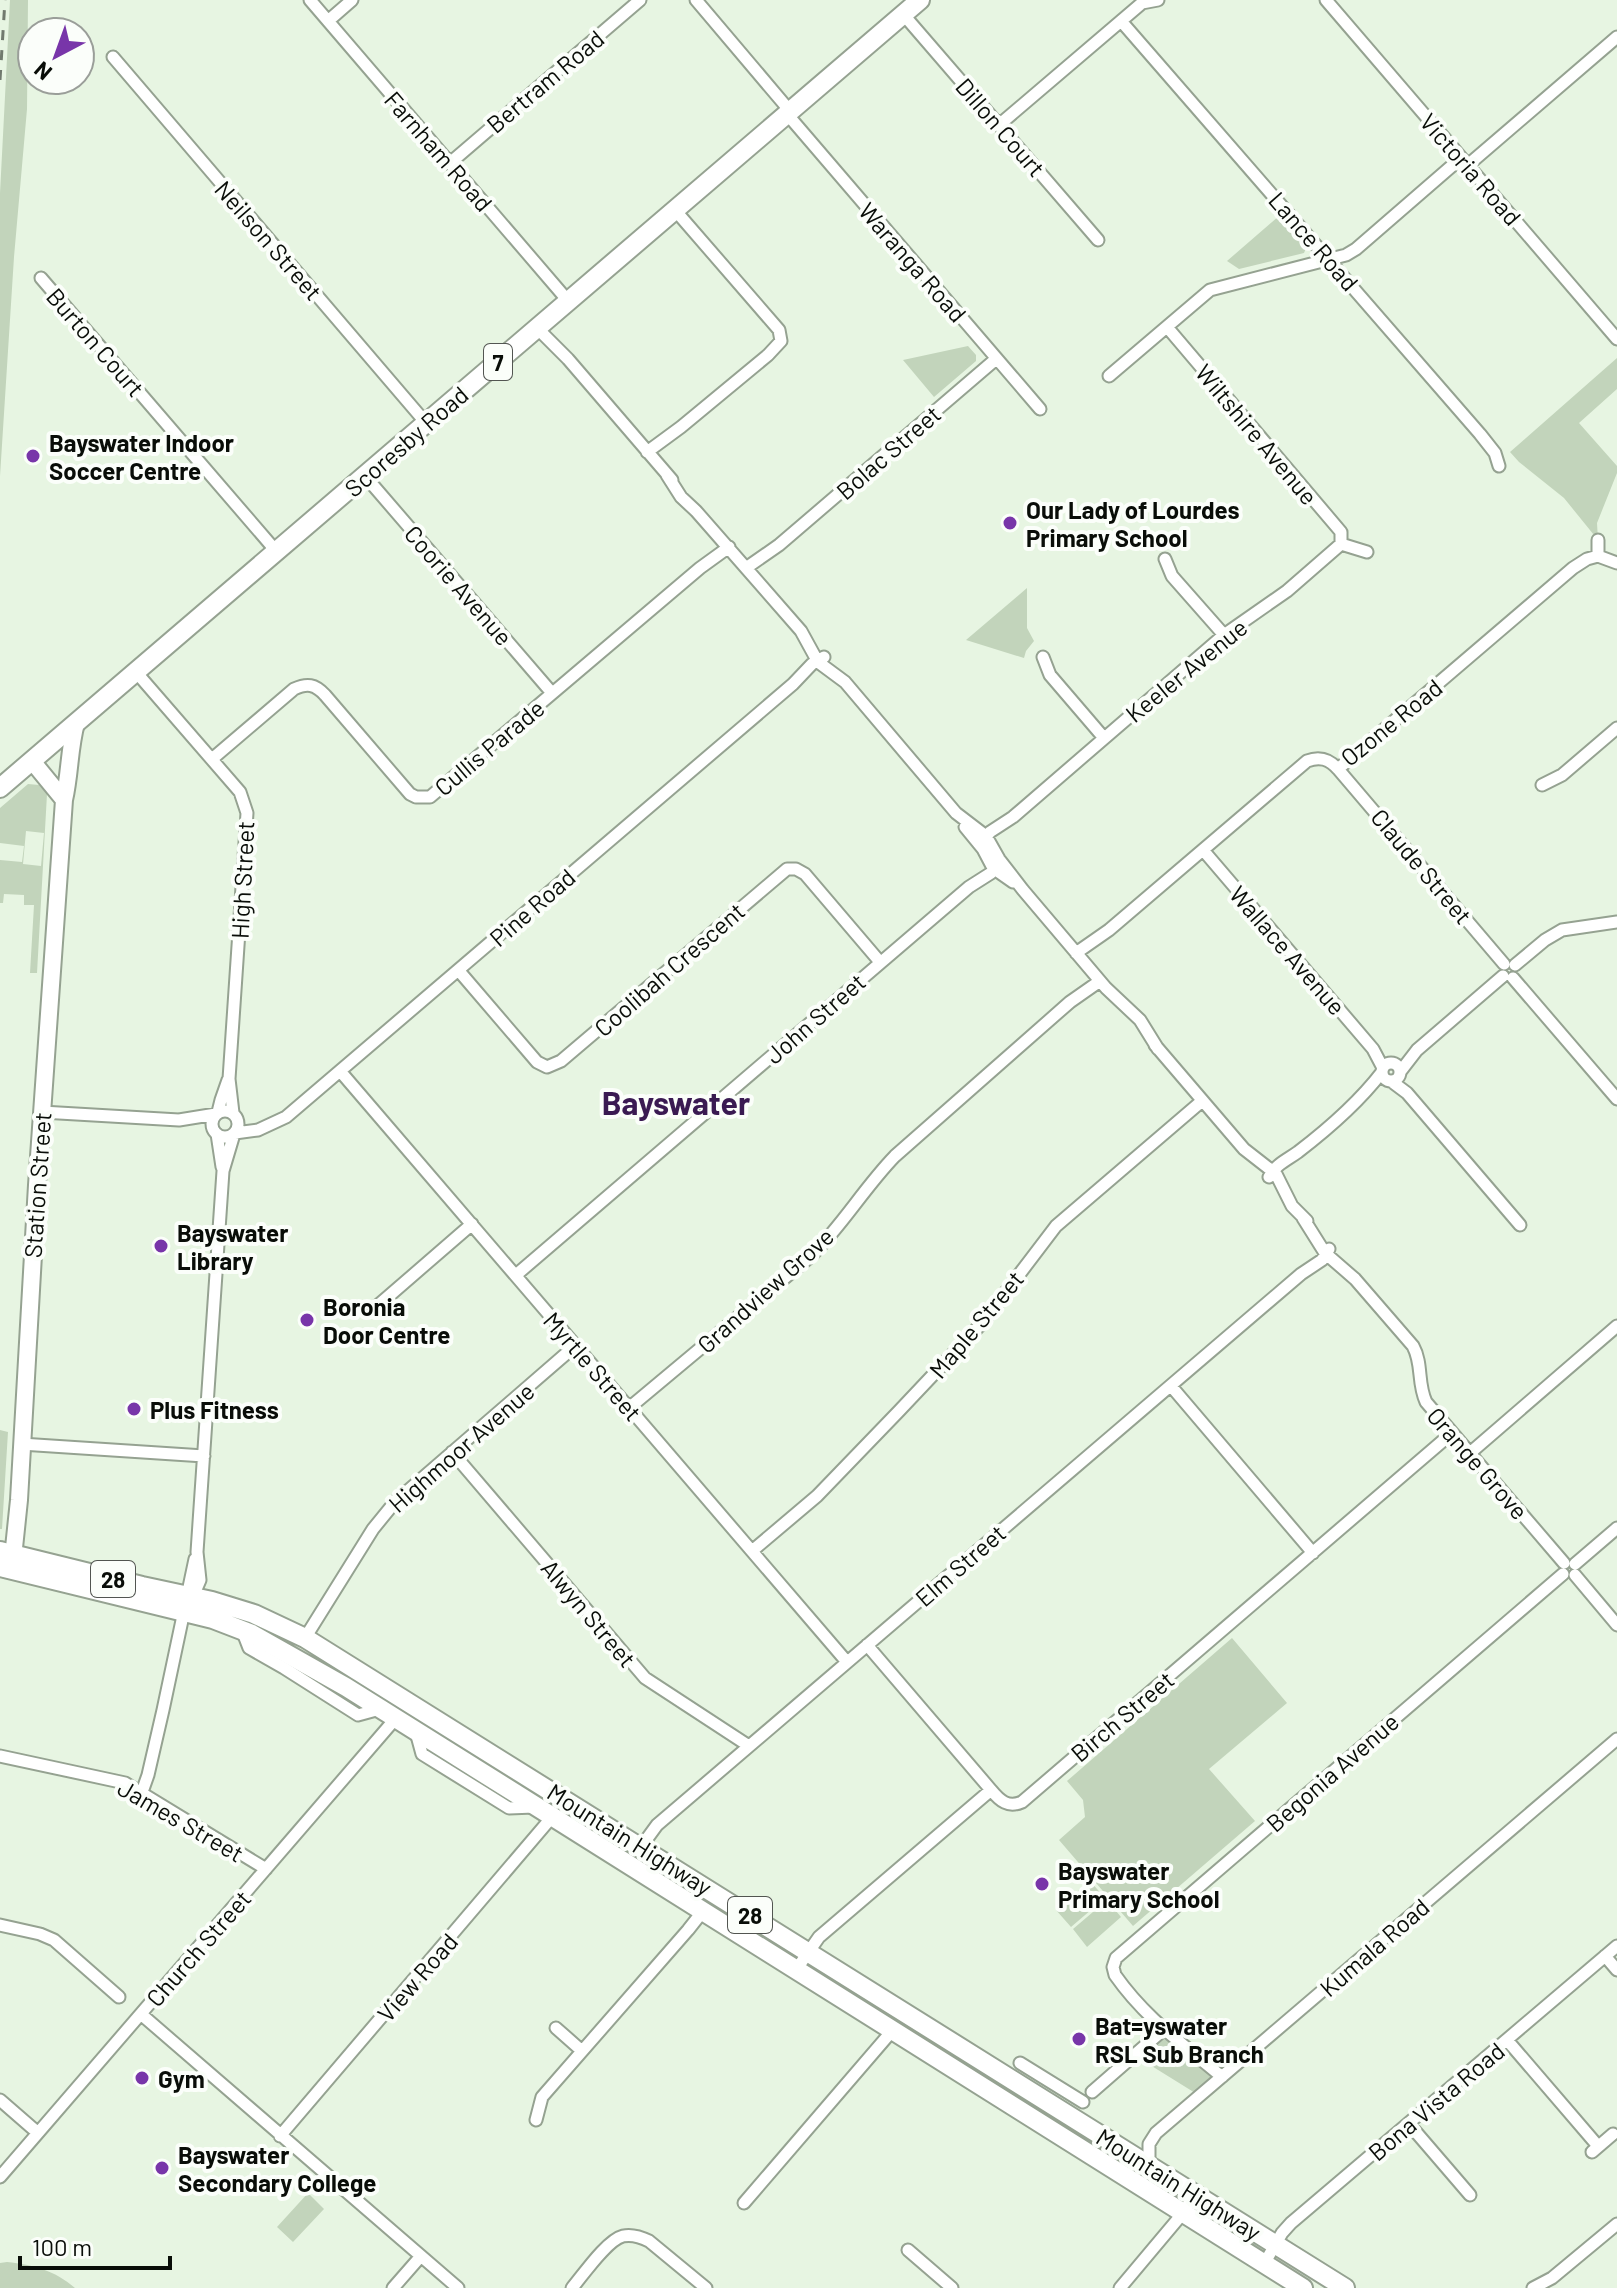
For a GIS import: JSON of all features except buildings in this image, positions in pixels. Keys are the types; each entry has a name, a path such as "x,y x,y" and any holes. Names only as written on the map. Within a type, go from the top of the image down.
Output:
{"main road":[{"name":"Scoresby Road","path":"0,788 913,5"},
{"name":"Station Street","path":"6,1561 21,1444 66,792 76,723"},
{"path":"38,755 66,792"},
{"name":"Mountain Highway","path":"6,1561 142,1586 189,1601 254,1614 305,1638 808,1951 1084,2102 1149,2165 1345,2288"},
{"name":"Mountain Highway","path":"189,1601 294,1656 1303,2288"}],"street":[{"name":"Farnham Road","path":"310,0 569,302"},
{"path":"328,21 352,0"},
{"name":"Bertram Road","path":"450,163 640,0"},
{"name":"Waranga Road","path":"696,0 1040,409"},
{"path":"999,125 1142,3 1158,0"},
{"name":"Victoria Road","path":"1326,0 1617,339"},
{"name":"Dillon Court","path":"913,5 999,125 1098,240"},
{"name":"Lance Road","path":"1121,21 1480,434 1495,453 1499,466"},
{"path":"1109,376 1210,290 1330,260 1356,249 1617,37"},
{"name":"Neilson Street","path":"113,57 426,423"},
{"path":"649,454 781,341 779,330 675,210"},
{"name":"Burton Court","path":"41,278 276,551"},
{"name":"Orange Grove","path":"540,326 667,475 699,505 724,541 801,631 813,640 820,660 838,669 845,682 956,813 985,841 995,865 1023,890 1101,982 1121,1011 1158,1049 1244,1149 1254,1165 1272,1174 1278,1194 1320,1233 1326,1252 1346,1263 1355,1279 1413,1346 1420,1364 1423,1396 1617,1625"},
{"name":"Wiltshire Avenue","path":"1167,327 1341,532 1341,544"},
{"name":"Bolac Street","path":"749,571 996,359"},
{"name":"Coorie Avenue","path":"365,476 552,693"},
{"path":"1598,540 1598,556 1617,563"},
{"name":"Cullis Parade","path":"212,759 294,689 313,686 325,695 410,794 430,797 700,568 724,541"},
{"path":"1341,544 1367,552"},
{"name":"Keeler Avenue","path":"985,841 1224,635 1287,591 1341,544"},
{"name":"Ozone Road","path":"1078,956 1307,761 1318,758 1326,760 1338,769 1573,568 1598,556"},
{"path":"1165,559 1172,576 1224,635"},
{"path":"1043,657 1050,675 1104,738"},
{"name":"Pine Road","path":"234,1133 258,1130 286,1117 820,660"},
{"name":"High Street","path":"136,672 240,792 247,813 229,1079 234,1114"},
{"path":"1542,785 1562,775 1617,728"},
{"name":"Claude Street","path":"1338,769 1617,1099"},
{"name":"Wallace Avenue","path":"1203,850 1391,1072"},
{"name":"John Street","path":"516,1275 995,865"},
{"name":"Coolibah Crescent","path":"459,971 537,1062 547,1067 561,1061 787,869 796,869 805,874 880,962"},
{"path":"1272,1174 1556,933 1569,928 1617,922"},
{"name":"Grandview Grove","path":"629,1408 811,1256 895,1156 1070,1002 1101,982"},
{"name":"Myrtle Street","path":"340,1071 847,1662"},
{"path":"1391,1072 1520,1225"},
{"name":"High Street","path":"217,1113 229,1079"},
{"name":"Maple Street","path":"752,1551 817,1496 983,1322 1056,1226 1202,1101"},
{"path":"42,1112 179,1120 229,1111 268,1125"},
{"path":"217,1113 212,1122 223,1171"},
{"path":"142,1792 189,1601 197,1552 223,1171 238,1124 234,1114"},
{"path":"179,1120 222,1137 234,1133"},
{"path":"375,1308 472,1224"},
{"name":"Elm Street","path":"629,1865 657,1825 1326,1252"},
{"path":"1470,1453 1617,1326"},
{"name":"Highmoor Avenue","path":"305,1638 384,1513 575,1346"},
{"path":"1171,1386 1313,1553"},
{"name":"Birch Street","path":"991,1790 1008,1804 1022,1802 1452,1433"},
{"path":"21,1444 204,1456"},
{"name":"Alwyn Street","path":"452,1452 645,1678 749,1746"},
{"name":"Begonia Avenue","path":"1163,2030 1115,1975 1113,1964 1118,1955 1617,1528"},
{"path":"796,1970 819,1937 991,1790 867,1645"},
{"name":"Church Street","path":"0,2177 266,1869 388,1714"},
{"name":"Kumala Road","path":"1149,2165 1149,2144 1156,2133 1617,1739"},
{"name":"James Street","path":"0,1756 125,1783 266,1869"},
{"name":"View Road","path":"280,2136 552,1817"},
{"path":"536,2120 542,2097 703,1911"},
{"path":"0,1925 54,1940 119,1997"},
{"name":"Bona Vista Road","path":"1264,2264 1291,2223 1617,1946"},
{"path":"1605,1956 1617,1970"},
{"path":"142,2015 458,2288"},
{"path":"556,2028 582,2051"},
{"path":"1061,2136 1084,2102 1163,2030 1222,2077"},
{"path":"744,2203 892,2031"},
{"path":"1507,2040 1595,2149 1613,2134"},
{"name":"Mountain Highway","path":"1020,2063 1084,2102"},
{"path":"0,2100 38,2133"},
{"path":"1409,2124 1470,2195"},
{"path":"1120,2288 1183,2213 1195,2194"},
{"path":"1533,2288 1552,2278 1617,2224"},
{"path":"572,2288 612,2242 624,2236 640,2236 649,2241 706,2288"},
{"path":"908,2250 952,2288"},
{"path":"393,2288 421,2256"}],"green space":[{"path":"10,0 28,0 28,16 16,16 16,96 27,96 27,109 0,476 0,193"},
{"path":"1279,216 1306,248 1304,253 1239,269 1227,261"},
{"path":"968,346 976,355 976,361 934,397 903,360"},
{"path":"1617,358 1617,389 1579,423 1617,466 1597,523 1598,540 1564,498 1510,452"},
{"path":"1027,588 1027,628 1034,641 1024,658 966,640"},
{"path":"28,784 39,785 47,794 37,973 30,973 34,905 24,905 24,895 4,894 3,903 0,903 0,860 22,862 24,846 0,843 0,808","holes":["26,831 44,833 41,866 23,864"]},
{"path":"0,1430 8,1432 2,1529 0,1529"},
{"path":"1232,1638 1287,1703 1209,1769 1255,1821 1133,1926 1059,1840 1085,1817 1083,1800 1067,1781"},
{"path":"1090,1881 1105,1898 1071,1927 1056,1910"},
{"path":"1107,1900 1121,1917 1087,1947 1073,1929"},
{"path":"1163,2030 1222,2077 1200,2096 1134,2055"},
{"path":"308,2193 324,2209 293,2242 277,2227"},
{"path":"0,2263 43,2269 75,2288 0,2288"}],"railway":[{"path":"0,80 5,0"}],"place":[{"name":"Bayswater Indoor Soccer Centre","path":"33,456"},
{"name":"Our Lady of Lourdes Primary School","path":"1010,523"},
{"name":"Bayswater Library","path":"161,1246"},
{"name":"Boronia Door Centre","path":"307,1320"},
{"name":"Plus Fitness","path":"134,1409"},
{"name":"Bayswater Primary School","path":"1042,1884"},
{"name":"Bat=yswater RSL Sub Branch","path":"1079,2039"},
{"name":"Gym","path":"142,2078"},
{"name":"Bayswater Secondary College","path":"162,2168"}],"district":[{"name":"Bayswater","path":"676,1102"}]}
